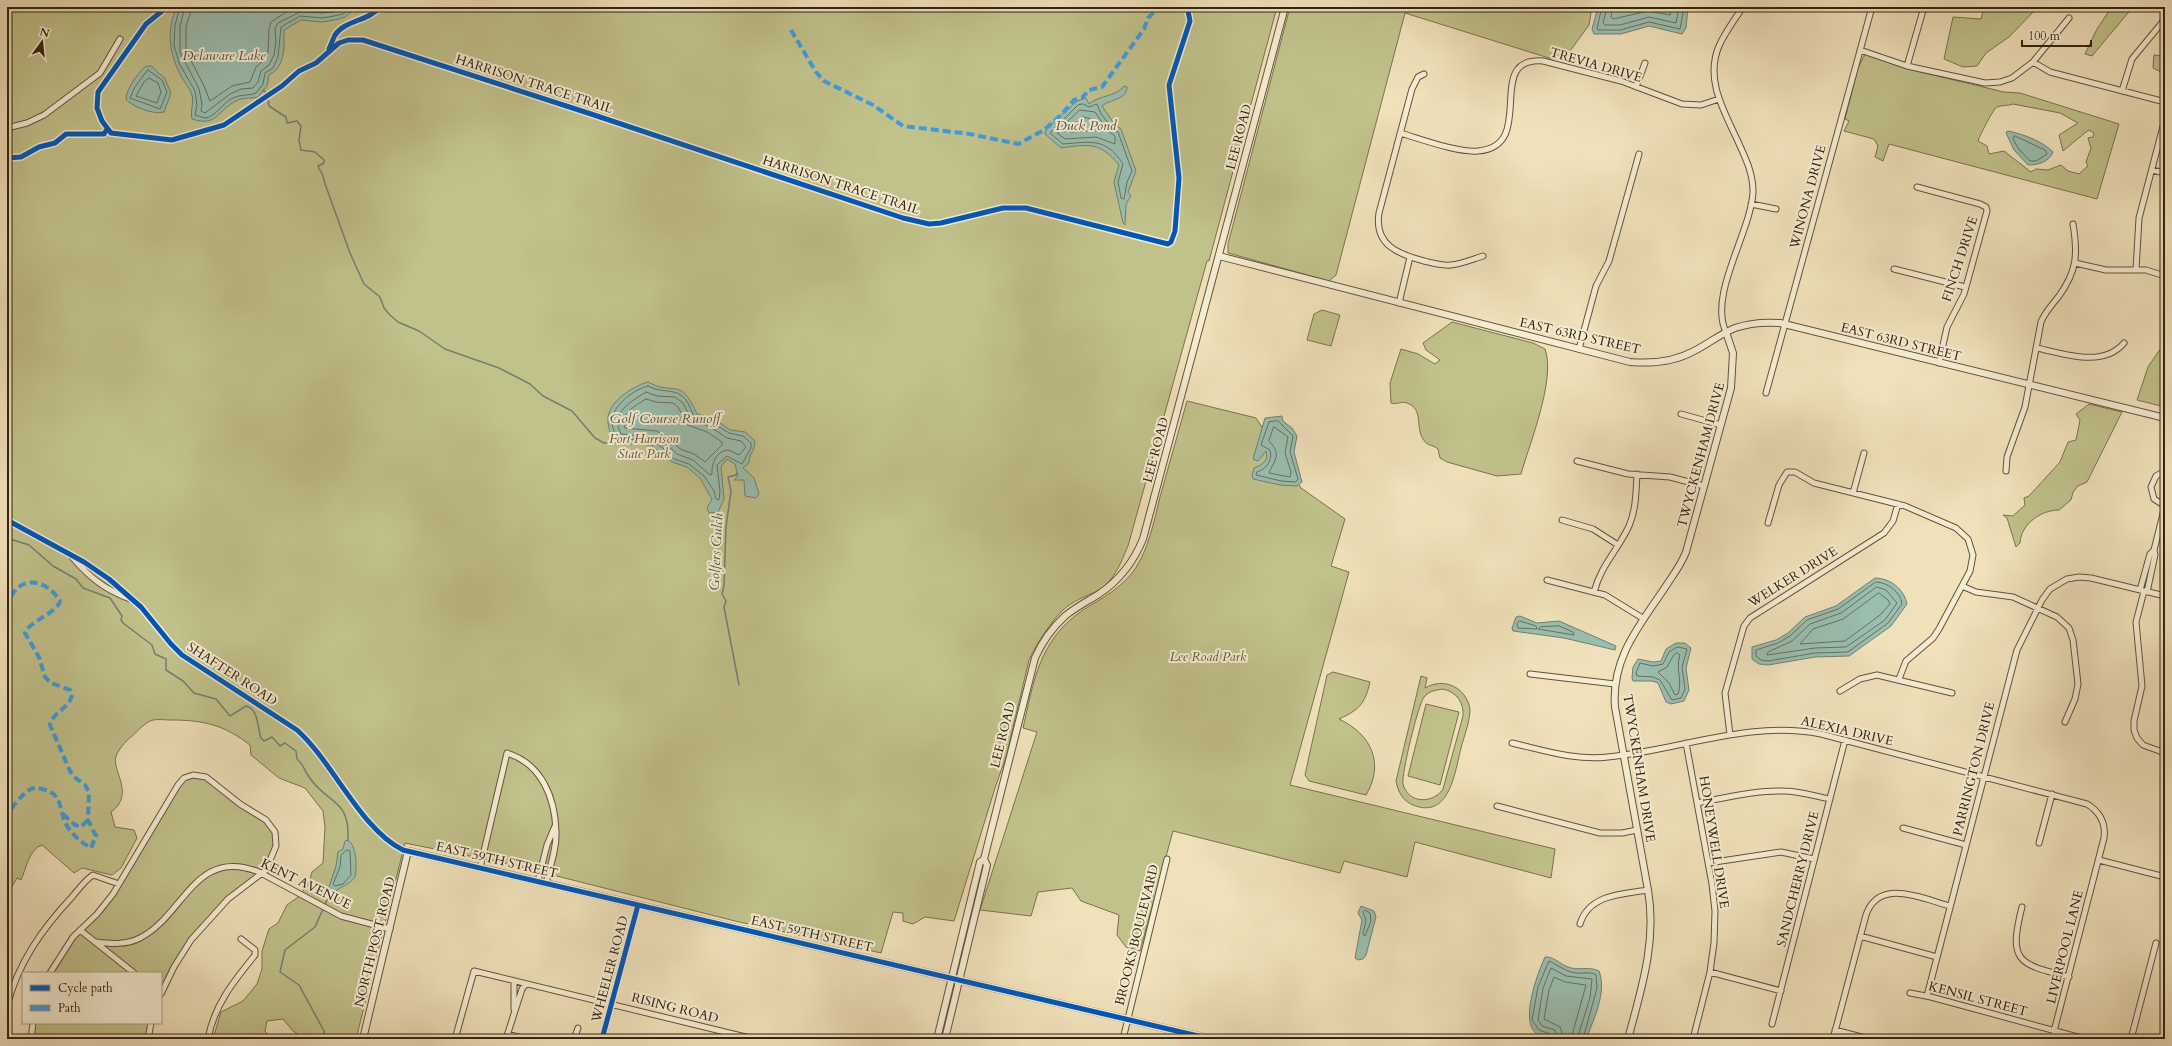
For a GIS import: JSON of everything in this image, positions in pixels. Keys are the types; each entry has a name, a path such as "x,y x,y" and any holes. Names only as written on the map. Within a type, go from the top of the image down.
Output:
{"street":[{"name":"LEE ROAD","path":"937,1039 980,862 984,859 1029,675 1037,653 1047,636 1061,620 1078,606 1105,589 1122,574 1135,556 1143,539 1285,7"},
{"path":"1726,332 1721,319 1721,308 1736,250 1751,204 1753,185 1749,168 1719,99 1714,79 1715,57 1721,41 1743,7"},
{"name":"WINONA DRIVE","path":"1766,393 1872,7"},
{"path":"1907,66 1924,7"},
{"path":"1860,50 1907,66 1990,83 2012,78 2033,62 2069,18"},
{"path":"2122,91 2132,59 2165,19"},
{"path":"7,128 27,123 44,115 100,73 120,39"},
{"name":"TREVIA DRIVE","path":"1400,133 1473,152 1488,149 1499,142 1508,130 1511,120 1512,79 1518,68 1528,62 1543,61 1621,81 1686,105 1705,104 1719,99"},
{"path":"2033,62 2050,72 2165,102"},
{"path":"1636,87 1645,63"},
{"path":"1424,74 1418,77 1413,85 1379,213 1379,225 1382,235 1388,246 1399,254 1448,266 1483,256"},
{"path":"2136,270 2139,218 2165,119"},
{"path":"1579,349 1596,286 1609,261 1639,154"},
{"path":"2152,170 2165,173"},
{"name":"FINCH DRIVE","path":"1917,187 1986,207 1986,215 1965,287 1947,327 1939,362"},
{"path":"1751,204 1776,209"},
{"path":"2006,471 2007,457 2019,426 2029,384 2041,322 2045,313 2071,276 2075,263 2076,242 2073,224"},
{"name":"EAST 63RD STREET","path":"1218,256 1630,362 1660,362 1687,354 1726,332 1752,324 1784,323 2165,418"},
{"path":"1399,303 1410,257"},
{"path":"2075,263 2106,270 2136,270 2154,272 2165,276"},
{"path":"1894,269 1965,287"},
{"name":"TWYCKENHAM DRIVE","path":"1628,1039 1649,954 1651,918 1648,890 1615,707 1615,684 1625,650 1683,560 1721,425 1733,373 1733,351 1726,332"},
{"path":"2037,348 2095,358 2118,351 2124,343"},
{"path":"1681,414 1721,425"},
{"path":"1853,493 1864,452"},
{"path":"1577,461 1628,474 1670,477 1704,486"},
{"path":"2165,471 2154,478 2151,487 2154,499 2165,506 2154,550 2155,555 2144,591 2136,626 2142,686 2134,725 2135,734 2140,742 2150,749 2165,753"},
{"path":"1768,522 1779,483 1787,472 1795,472 1814,483 1898,504 1956,528 1966,537 1972,548 1973,559 1970,571 1940,629 1906,661 1899,679"},
{"path":"1594,592 1601,571 1629,526 1633,514 1637,474"},
{"name":"WELKER DRIVE","path":"1730,735 1725,693 1744,626 1750,618 1884,533 1893,521 1898,504"},
{"name":"SHAFTER ROAD","path":"7,520 101,572 134,600 182,655 301,733 379,833 394,845 408,851"},
{"path":"1562,520 1593,529 1618,545"},
{"name":"SHAFTER ROAD","path":"69,553 86,573 106,589 134,600"},
{"name":"PARRINGTON DRIVE","path":"1927,996 2015,654 2038,608 2046,594 2059,583 2074,577 2083,576 2144,591"},
{"path":"1547,580 1615,599 1644,619"},
{"path":"1962,586 1976,592 2013,597 2038,608 2063,622 2073,638 2078,686 2075,699 2065,722"},
{"path":"2144,591 2165,596"},
{"path":"1530,674 1615,684"},
{"path":"1840,691 1860,679 1872,675 1899,679 1952,693"},
{"name":"ALEXIA DRIVE","path":"1512,743 1568,755 1599,758 1760,730 1792,730 1845,740 2085,803 2099,814 2105,832 2099,860"},
{"name":"SANDCHERRY DRIVE","path":"1772,1024 1845,740"},
{"name":"HONEYWELL DRIVE","path":"1686,743 1712,887 1715,919 1710,972 1693,1039"},
{"path":"480,868 507,753 530,766 543,780 552,804 554,826 556,830 554,848 546,883"},
{"path":"51,972 63,950 80,930 106,904 175,789 184,778 195,774 210,779 233,799 262,817 271,825 276,836 276,849 268,867 228,899 193,937 174,967 162,992"},
{"path":"1697,803 1760,792 1781,790 1800,792 1830,799"},
{"path":"2039,843 2052,794"},
{"path":"1498,806 1600,833 1622,833 1637,830"},
{"path":"538,881 547,845 554,826"},
{"path":"1903,828 1966,844"},
{"name":"EAST 59TH STREET","path":"408,851 1211,1039"},
{"name":"NORTH POST ROAD","path":"363,1039 408,851"},
{"path":"1708,863 1781,852 1814,859"},
{"name":"LEE ROAD","path":"945,1039 987,865 984,859"},
{"name":"BROOKS BOULEVARD","path":"1123,1039 1167,859"},
{"path":"2099,860 2165,877"},
{"name":"LIVERPOOL LANE","path":"2052,1039 2099,860"},
{"name":"KENT AVENUE","path":"96,942 122,944 148,934 197,880 216,870 241,867 262,873 336,913 390,929"},
{"path":"7,1006 14,983 25,958 64,905 93,875 119,884"},
{"path":"1580,924 1586,911 1600,900 1648,890"},
{"path":"1833,1039 1868,909 1880,894 1901,892 1950,906"},
{"name":"WHEELER ROAD","path":"602,1039 638,905"},
{"path":"2022,907 2015,937 2020,956 2027,963 2036,968 2069,977"},
{"path":"80,930 133,972"},
{"path":"1860,936 1937,957"},
{"path":"208,1039 211,1022 230,985 255,954 255,950 241,940"},
{"path":"2131,1039 2156,943"},
{"name":"RISING ROAD","path":"455,1039 474,971 754,1039"},
{"path":"1710,972 1780,991"},
{"path":"514,981 514,1010"},
{"path":"526,984 522,989 514,1010 507,1036 526,1039"},
{"name":"KENSIL STREET","path":"1910,993 1927,996 2085,1039"},
{"path":"31,1039 33,1024"},
{"path":"148,1039 151,1024"},
{"path":"574,1039 578,1028"},
{"path":"1835,1030 1869,1039"}],"green space":[{"name":"Fort Harrison State Park","path":"7,7 1277,7 1209,261 1207,261 1128,546 1116,572 1107,584 1063,610 1044,634 1029,660 1006,757 954,921 925,917 913,924 903,921 903,913 893,912 881,953 735,921 509,864 405,843 356,1039 305,1039 293,1031 283,1019 267,1021 265,1031 271,1039 213,1039 221,1012 243,1001 257,984 262,969 262,951 269,929 278,923 287,905 298,897 309,883 312,872 323,863 325,827 323,811 305,788 279,778 251,755 250,745 222,728 204,723 183,720 150,721 124,743 116,756 115,762 121,782 122,798 111,812 115,827 134,830 137,838 121,868 112,875 82,868 74,873 42,845 38,847 31,855 21,880 17,878 7,895"},
{"path":"1290,7 1592,7 1589,25 1567,55 1552,59 1405,13 1336,275 1329,281 1228,253 1228,244"},
{"path":"1984,7 2038,7 2009,37 1986,53 1977,66 1963,67 1944,59 1953,17 1981,19"},
{"path":"2109,7 2133,7 2092,56 2085,54 2097,29 2111,8"},
{"path":"1866,52 1921,72 2004,92 2020,93 2119,124 2097,199 1889,144 1883,161 1875,157 1878,146 1874,139 1844,131 1849,121 1845,119 1858,68","holes":["2013,104 2060,113 2078,123 2059,135 2063,151 2089,130 2094,133 2093,137 2088,138 2091,148 2086,162 2088,166 2079,174 2068,171 2061,165 2048,170 2036,169 2031,172 2004,151 1989,154 1987,146 1978,141 1990,116 1997,107"]},
{"path":"2154,55 2165,56 2165,72 2161,72 2153,68"},
{"path":"1322,310 1340,315 1331,346 1307,340 1314,314"},
{"path":"1452,322 1533,343 1545,349 1547,377 1545,393 1521,474 1497,476 1447,462 1440,458 1436,447 1427,443 1423,439 1416,409 1407,403 1391,403 1390,383 1401,349 1418,354 1435,364 1440,360 1426,350 1423,343"},
{"path":"2165,342 2165,407 2137,400 2148,367"},
{"name":"Lee Road Park","path":"1187,401 1256,418 1301,488 1345,519 1331,566 1349,572 1290,785 1555,849 1551,878 1415,842 1407,877 1344,861 1340,873 1173,831 1140,951 1126,947 1117,935 1119,915 1081,901 1072,888 1038,892 1031,916 980,910 1037,732 1023,728 1035,677 1041,662 1057,634 1068,622 1124,582 1140,561 1150,534"},
{"path":"2089,404 2122,412 2087,482 2078,486 2073,492 2071,500 2059,510 2045,512 2033,519 2024,530 2020,543 2016,547 2007,518 2003,515 2013,516 2025,505 2024,498 2029,496 2060,462 2068,442 2076,440 2080,420 2076,414"},
{"path":"1333,672 1370,682 1366,696 1360,705 1352,713 1339,719 1350,725 1359,733 1367,741 1372,751 1374,772 1372,783 1366,795 1309,781 1305,775 1327,675"},
{"path":"1421,676 1427,678 1425,688 1439,684 1453,686 1464,695 1468,701 1470,709 1467,729 1449,791 1443,800 1435,806 1425,808 1413,805 1406,801 1398,789 1396,781","holes":["1435,690 1448,690 1459,699 1463,716 1443,789 1439,794 1421,800 1410,795 1406,791 1403,784 1407,755 1414,726 1424,697 1428,693"]},
{"path":"1426,704 1459,712 1440,785 1408,776"},
{"path":"200,775 262,817 276,836 268,867 244,886 193,937 162,992 162,972 51,972 63,951 106,904 181,781"},
{"path":"33,1024 151,1024 148,1039 31,1039"}],"water":[{"name":"Delaware Lake","path":"177,7 356,7 345,17 322,22 301,20 284,30 284,49 281,61 275,71 269,75 267,86 258,97 239,100 229,105 216,117 207,121 201,121 192,119 192,95 177,67 170,42 171,24"},
{"path":"1598,7 1688,7 1686,28 1682,34 1649,26 1621,34 1594,34 1592,29"},
{"path":"146,66 152,66 164,77 171,93 164,112 160,113 144,110 133,105 126,99 128,90 133,81"},
{"name":"Duck Pond","path":"1124,86 1127,87 1126,91 1121,97 1102,106 1115,125 1121,129 1136,171 1128,192 1131,196 1126,204 1125,225 1123,223 1114,182 1119,165 1100,148 1094,146 1080,146 1061,148 1045,134 1046,129 1077,101 1086,98 1089,104 1121,90"},
{"path":"2008,131 2032,138 2053,152 2046,161 2028,165 2014,150 2006,132"},
{"name":"Golf Course Runoff","path":"648,382 657,386 681,391 691,402 697,414 713,418 730,430 745,432 755,441 749,463 743,468 754,478 759,494 756,498 745,496 744,480 734,480 738,476 735,464 727,459 721,467 724,499 718,512 709,513 707,508 712,499 700,478 687,467 672,462 651,445 614,443 608,424 611,408 628,391"},
{"path":"1282,416 1283,421 1292,428 1297,436 1294,452 1302,482 1297,486 1280,485 1253,479 1252,476 1254,468 1262,464 1267,457 1266,451 1258,461 1253,459 1265,418"},
{"path":"1875,578 1886,580 1896,585 1903,594 1907,604 1891,626 1849,656 1815,657 1768,665 1759,664 1752,659 1752,647 1776,640 1788,633 1805,617 1836,606"},
{"path":"1520,616 1537,623 1559,621 1616,646 1615,650 1564,638 1513,631 1512,628 1516,617"},
{"path":"1676,643 1685,643 1691,648 1686,668 1689,690 1684,701 1671,704 1666,702 1658,683 1652,681 1633,681 1632,678 1633,667 1638,659 1653,662 1661,661 1666,649"},
{"path":"348,840 355,852 355,877 349,883 337,890 328,900 326,896 336,866 338,852 343,849 345,841"},
{"path":"1361,906 1374,911 1376,917 1366,955 1363,959 1358,960 1355,958 1362,920 1358,913"},
{"path":"1545,957 1556,960 1565,966 1572,968 1599,971 1601,979 1601,996 1596,1014 1586,1039 1561,1040 1542,1037 1532,1028 1530,1008 1532,997 1538,974"}],"waterway":[{"path":"263,90 267,94 269,106 286,117 287,123 297,121 301,126 299,140 301,150 315,152 324,160 324,163 318,166 350,253 364,284 380,297 384,308 390,315 398,322 419,331 445,349 499,368 530,384 543,396 572,411 595,438 604,443 614,443"},
{"name":"Golfers Gulch","path":"737,473 736,475 728,477 731,491 726,527 724,586 722,594 726,601 724,607 739,685"},
{"path":"7,538 29,545 53,566 76,579 83,588 110,598 122,616 121,620 123,623 152,645 155,654 166,659 166,670 183,681 194,693 216,699 230,716 246,706 250,708 257,719 261,738 264,741 272,737 280,746 285,743 296,751 297,759 303,765 309,777 316,786 342,809 348,826 348,840"},
{"path":"325,1039 324,1031 299,985 280,972 285,950 315,927 327,900"}],"marked path":[{"path":"791,30 816,72 824,81 873,105 903,126 970,134 1018,144 1044,130 1062,114 1074,100 1082,98 1089,90 1102,87 1144,29 1148,18 1159,7"},
{"path":"7,546 9,549 7,558"},
{"path":"7,620 12,595 17,588 23,584 30,582 43,585 50,589 60,601 54,609 31,625 25,633 39,657 45,677 51,683 70,690 72,694 69,703 55,716 50,725 70,771 73,776 85,785 89,792 88,820 96,836 91,848 80,841 66,824 59,803 54,794 39,788 31,789 25,793 17,801 7,818"},
{"path":"63,814 75,825 81,827 88,820"}],"cycle path":[{"name":"HARRISON TRACE TRAIL","path":"167,7 146,24 98,92 97,108 102,121 111,133 172,140 224,125 282,86 299,71 316,63 339,43 348,40 363,40 903,218 929,224 941,223 1003,208 1026,208 1168,244 1171,242 1175,231 1179,178 1169,85 1190,21 1188,11 1182,7"},
{"path":"329,49 335,35 339,30 370,15 380,7"},
{"path":"7,158 21,157 39,147 55,143 66,134 104,134 107,129"},
{"path":"7,520 84,562 109,579 141,607 171,644 182,655 297,730 323,759 360,812 388,840 403,850 1211,1039"},
{"path":"602,1039 638,905"}]}
